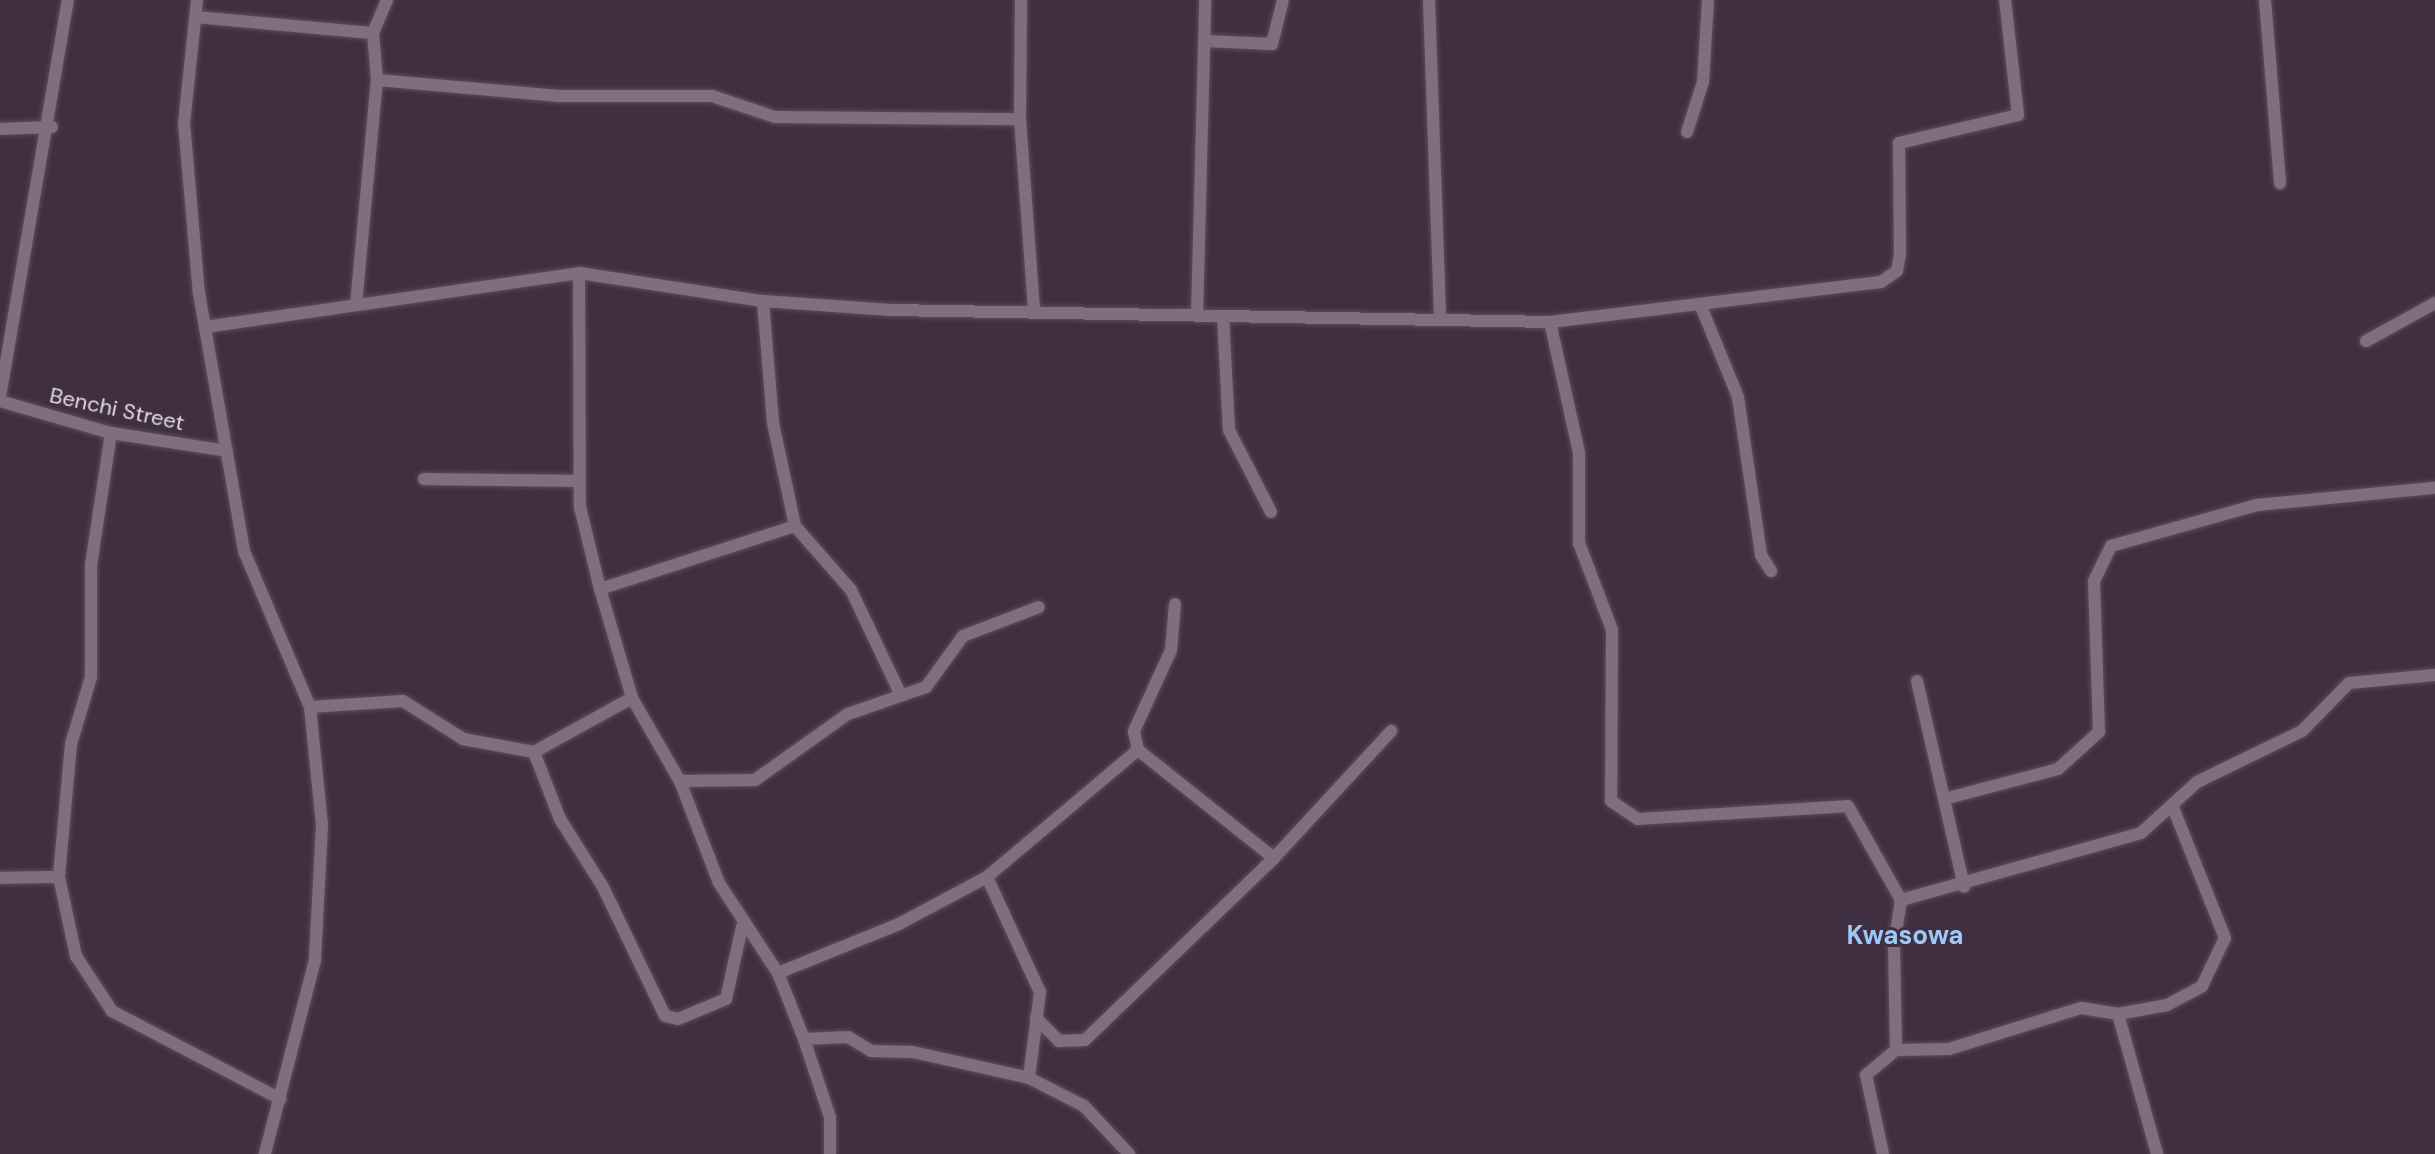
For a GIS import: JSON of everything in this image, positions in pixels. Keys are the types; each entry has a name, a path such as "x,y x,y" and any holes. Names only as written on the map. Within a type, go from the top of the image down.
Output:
{"street":[{"path":"0,399 52,127 68,0"},
{"path":"197,0 185,155 205,327 247,563 310,707 322,825 321,919 265,1154"},
{"path":"356,305 377,80 373,33 387,0"},
{"path":"1021,0 1020,119 1034,309"},
{"path":"1197,316 1205,0"},
{"path":"1204,41 1272,44 1283,0"},
{"path":"1429,0 1440,320"},
{"path":"1687,132 1703,82 1708,0"},
{"path":"205,327 579,273 763,301 891,310 1034,309 1197,316 1550,322 1881,282 1897,271 1899,143 2018,115 2005,0"},
{"path":"2265,0 2280,183"},
{"path":"196,17 373,33"},
{"path":"377,80 559,96 712,96 775,117 1020,119"},
{"path":"0,129 52,127"},
{"path":"579,273 579,481 600,589 632,698 680,781 742,927 778,973 830,1117 830,1154"},
{"path":"763,301 773,423 795,526 851,590 900,693"},
{"path":"2366,341 2435,303"},
{"path":"1700,304 1738,397 1761,555 1771,571"},
{"path":"1223,316 1229,430 1271,512"},
{"path":"1550,322 1579,453 1579,543 1612,630 1615,809 1638,819 1848,806 1901,900 1894,945 1896,1050"},
{"name":"Benchi Street","path":"0,399 111,433 227,451"},
{"path":"111,433 91,566 92,669 71,744 59,877 82,971 112,1011 280,1099"},
{"path":"424,479 579,481"},
{"path":"1944,799 2058,769 2099,732 2094,581 2111,546 2257,505 2435,488"},
{"path":"600,589 795,526"},
{"path":"1175,604 1171,650 1134,731 1138,750 1274,858"},
{"path":"680,781 755,780 848,714 900,693 926,687 963,636 1039,607"},
{"path":"1901,900 1964,887 2141,833 2197,782 2302,731 2349,683 2435,675"},
{"path":"1917,681 1964,887"},
{"path":"310,707 403,701 463,739 534,752 632,698"},
{"path":"1036,1018 1059,1041 1085,1040 1274,858 1391,731"},
{"path":"778,973 899,924 987,877 1138,750"},
{"path":"534,752 560,819 603,887 665,1016 678,1019 726,999 742,927"},
{"path":"1883,1154 1866,1075 1896,1050 1949,1049 2081,1008 2118,1014 2187,998 2223,954 2221,922 2172,805"},
{"path":"0,878 59,877"},
{"path":"987,877 1040,992 1029,1078"},
{"path":"2118,1014 2157,1154"},
{"path":"804,1039 848,1037 871,1051 913,1052 1029,1078 1084,1106 1129,1154"}],"district":[{"name":"Kwasowa","path":"1905,936"}]}
